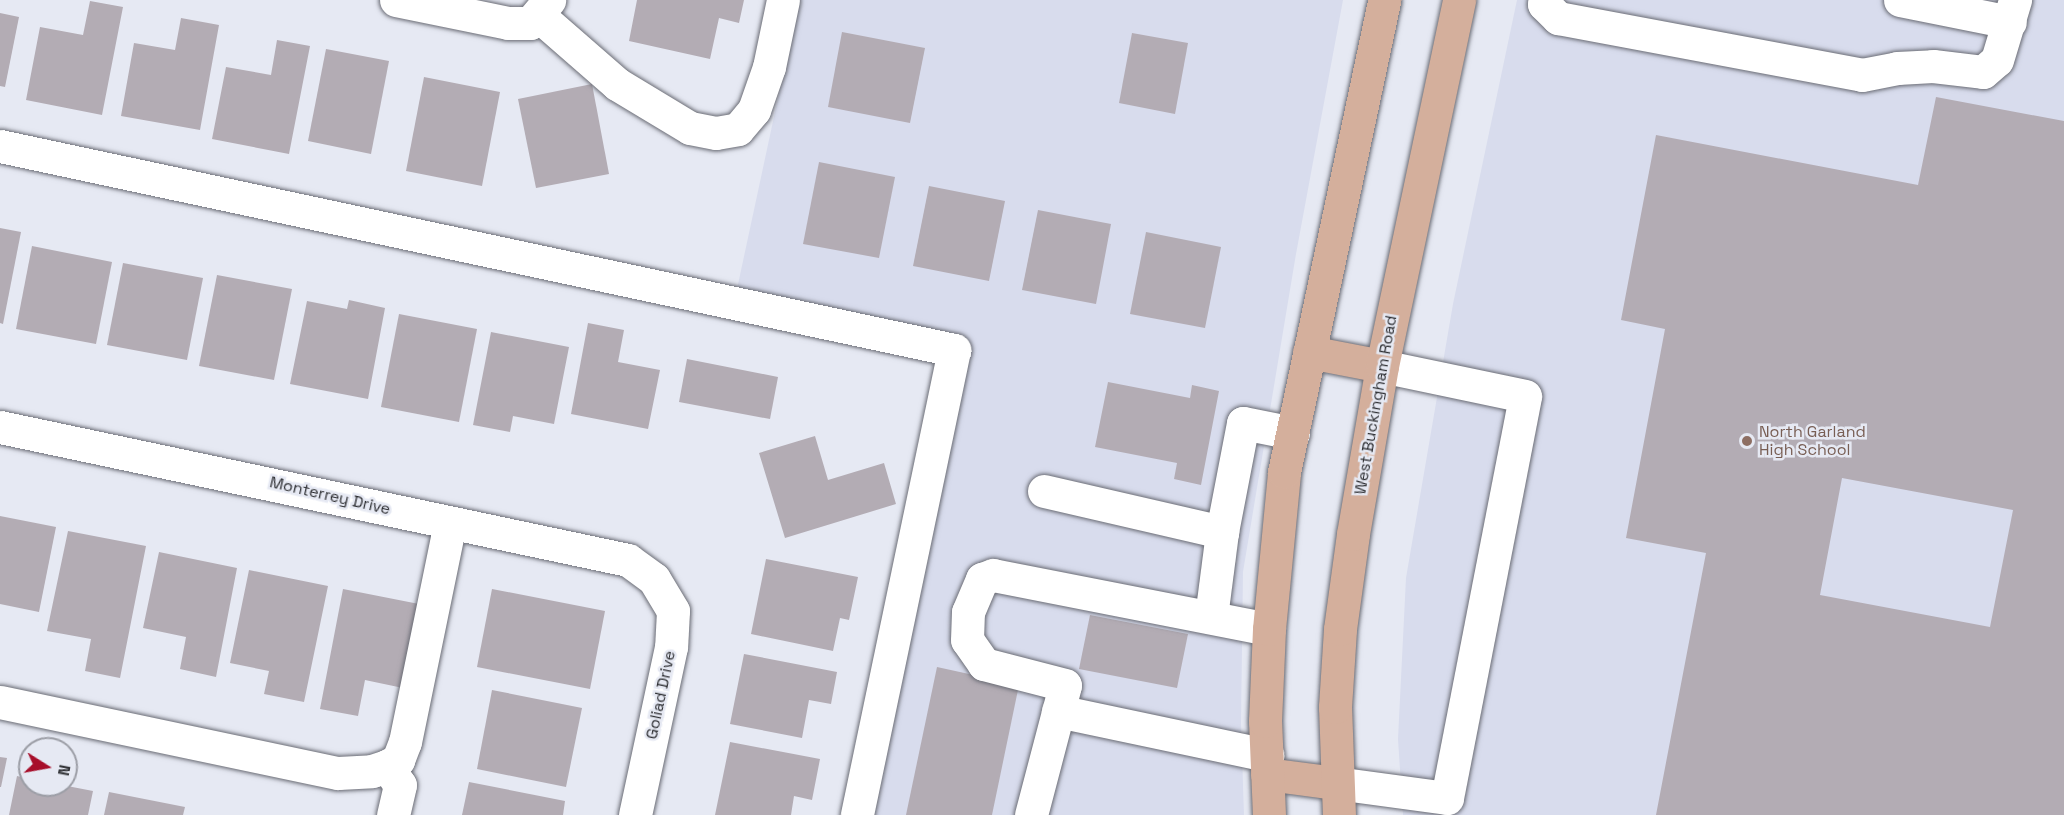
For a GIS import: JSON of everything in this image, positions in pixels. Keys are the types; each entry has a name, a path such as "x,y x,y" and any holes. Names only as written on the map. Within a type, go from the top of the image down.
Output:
{"main road":[{"path":"1269,815 1267,765 1269,628 1284,472 1384,0"},
{"name":"West Buckingham Road","path":"1338,799 1335,707 1340,629 1353,534 1382,366 1459,0"},
{"path":"1309,352 1382,366"},
{"path":"1267,765 1338,799"}],"street":[{"path":"396,0 508,23 530,23 543,8 617,84 690,128 716,133 738,129 754,110 769,67 783,0"},
{"path":"1545,0 1544,4 1558,18 1863,75 1897,68 1933,66 1983,72 1998,60 2013,11 1900,0"},
{"path":"0,146 954,350 858,815"},
{"path":"1338,799 1447,798 1525,396 1382,366"},
{"path":"1210,617 1222,532 1244,423 1293,433"},
{"name":"Monterrey Drive","path":"0,427 628,560 654,579"},
{"path":"1044,491 1222,532"},
{"path":"0,702 338,773 372,771 387,766 398,760 405,742 450,523"},
{"path":"1031,815 1065,685 984,664 967,640 968,612 982,579 993,575 1269,628"},
{"name":"Goliad Drive","path":"635,815 671,647 673,611 654,579"},
{"path":"1058,711 1267,765"},
{"path":"387,766 400,785 393,815"}],"shaded area":[{"path":"799,0 1343,0 1296,254 1243,572 1241,723 1244,815 857,815 954,350 734,303"},
{"name":"North Garland High School","path":"1517,0 2064,0 2064,815 1403,815 1398,739 1406,578 1453,304"}],"building":[{"path":"637,0 744,0 739,23 719,18 710,59 629,41"},
{"path":"90,1 123,7 102,115 26,100 40,27 83,35"},
{"path":"0,13 19,17 5,87 0,86"},
{"path":"181,18 219,25 200,130 121,116 134,43 175,50"},
{"path":"842,32 925,48 910,123 828,107"},
{"path":"1132,33 1188,43 1175,114 1119,103"},
{"path":"277,40 310,46 289,154 212,139 226,67 271,75"},
{"path":"326,49 389,61 371,154 308,141"},
{"path":"424,77 500,92 482,186 406,171"},
{"path":"592,84 609,174 536,188 518,99"},
{"path":"1936,97 2064,121 2064,815 1656,815 1706,553 1626,538 1665,329 1621,320 1656,135 1918,185","holes":["1842,478 2013,510 1990,627 1820,595"]},
{"path":"819,162 895,177 879,258 803,244"},
{"path":"929,186 1005,201 989,281 913,266"},
{"path":"1038,210 1111,224 1096,304 1022,290"},
{"path":"0,228 21,232 3,324 0,323"},
{"path":"1146,232 1221,247 1205,328 1130,314"},
{"path":"32,246 112,262 96,344 16,329"},
{"path":"123,263 203,278 187,360 107,345"},
{"path":"217,275 292,289 274,380 199,366"},
{"path":"349,300 385,308 368,399 290,384 307,301 347,309"},
{"path":"399,314 477,329 459,422 381,407"},
{"path":"588,323 624,330 618,362 660,370 648,429 571,414"},
{"path":"491,332 569,347 554,424 513,416 510,432 473,425"},
{"path":"687,359 778,377 770,419 679,402"},
{"path":"1108,382 1190,398 1192,385 1219,391 1201,485 1174,479 1177,463 1095,447"},
{"path":"815,436 828,480 884,463 896,504 785,538 759,453"},
{"path":"0,516 56,527 39,612 0,604"},
{"path":"68,531 146,546 120,678 85,671 91,639 47,631"},
{"path":"159,552 237,568 216,677 180,669 186,637 143,628"},
{"path":"766,559 858,577 849,620 840,618 833,651 751,634"},
{"path":"249,570 328,586 304,702 264,694 269,671 230,663"},
{"path":"343,589 419,604 403,688 365,680 358,716 320,709"},
{"path":"492,589 605,611 590,689 477,667"},
{"path":"1090,615 1188,634 1177,688 1079,669"},
{"path":"744,654 837,672 831,704 809,700 802,738 730,724"},
{"path":"937,667 1019,685 992,815 906,815"},
{"path":"492,690 582,708 566,787 477,769"},
{"path":"730,742 820,759 812,800 794,796 791,815 715,815"},
{"path":"0,757 7,758 1,787 0,787"},
{"path":"17,776 18,797 78,797 78,788 93,791 88,815 9,815"},
{"path":"469,782 565,801 563,815 462,815"},
{"path":"109,792 185,807 183,815 104,815"}],"place":[{"name":"North Garland High School","path":"1747,441"}]}
